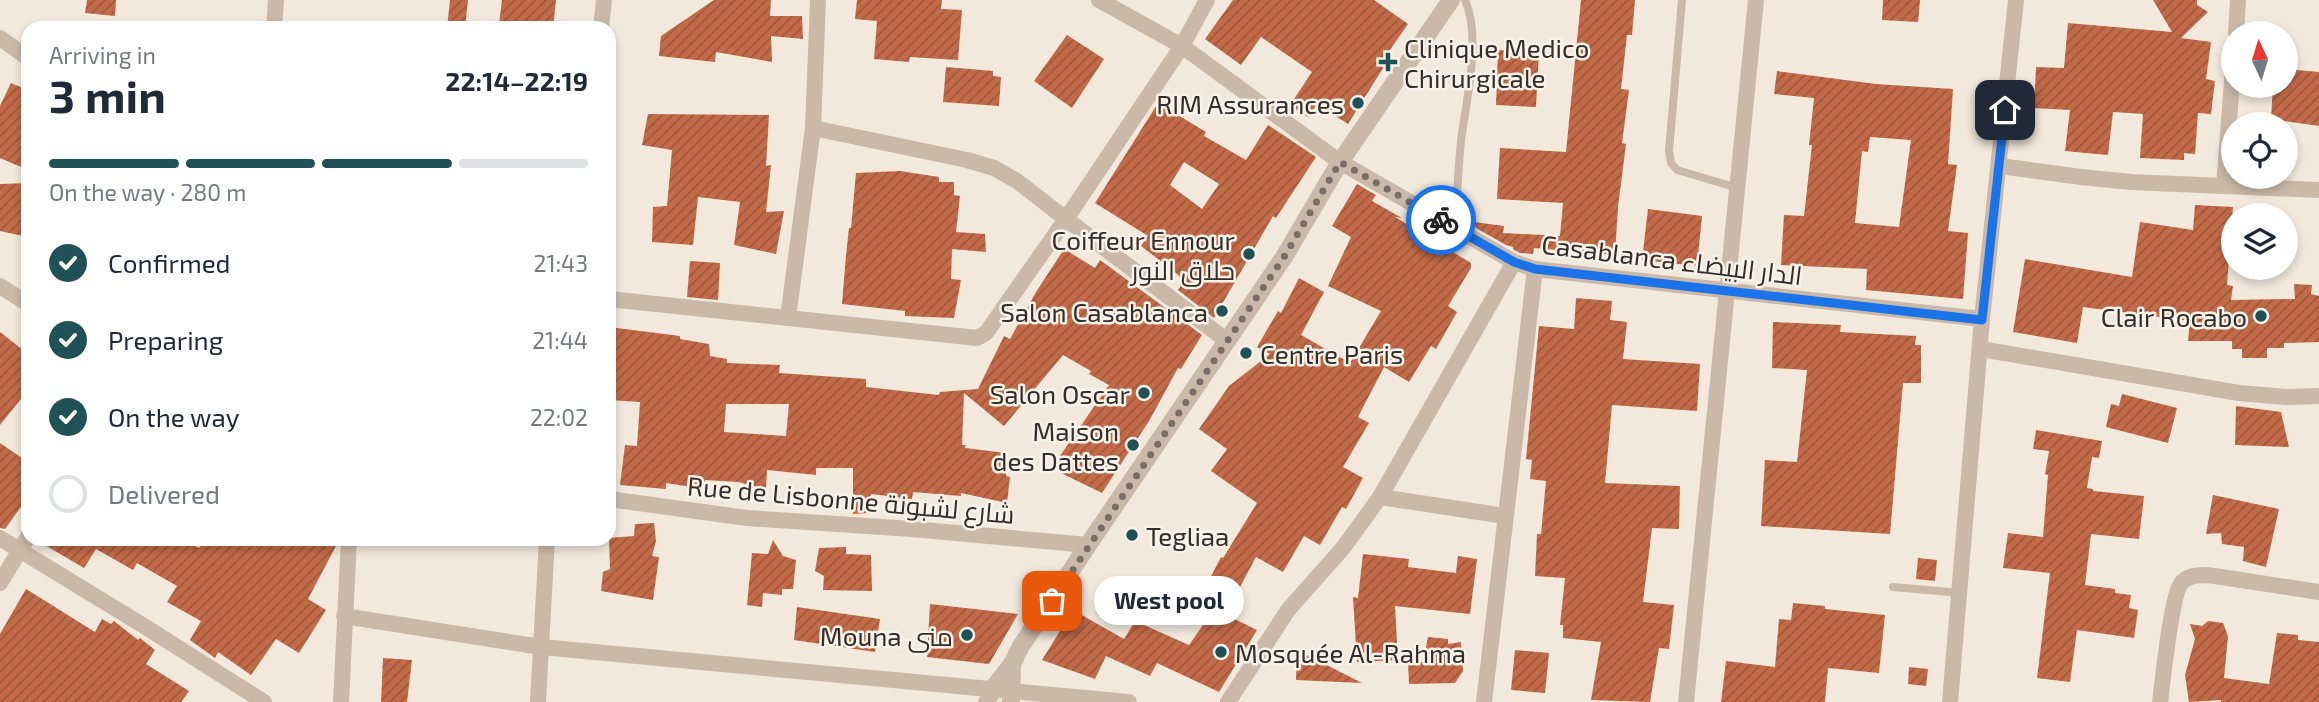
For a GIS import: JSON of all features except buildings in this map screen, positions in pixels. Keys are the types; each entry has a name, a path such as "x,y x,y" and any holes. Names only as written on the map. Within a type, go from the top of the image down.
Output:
{"street":[{"path":"274,21 276,0"},
{"path":"602,21 604,0"},
{"path":"788,318 813,128 818,0"},
{"name":"Casablanca الدار البيضاء","path":"1099,0 1182,46 1340,162 1514,262 1535,269 1982,320"},
{"path":"616,300 977,338 986,333 1066,219 1182,46 1207,0"},
{"path":"990,696 1088,545 1284,257 1340,162 1451,0"},
{"path":"1686,702 1756,0"},
{"path":"1950,702 1982,320 2000,166 2015,0"},
{"path":"2237,21 2238,0"},
{"path":"0,38 21,53"},
{"path":"813,128 994,168 1017,181 1226,340"},
{"path":"2000,166 2081,177 2221,185"},
{"path":"2298,189 2319,190"},
{"path":"1228,702 1288,610 1343,548 1380,497 1514,262"},
{"path":"1484,702 1535,269"},
{"path":"0,286 21,300"},
{"path":"1981,349 2239,393 2286,397 2319,396"},
{"path":"1380,497 1505,516"},
{"name":"Rue de Lisbonne شارع لشبونة","path":"616,500 747,517 912,528 1088,545"},
{"path":"0,538 21,543"},
{"path":"0,583 23,546"},
{"path":"27,546 264,702"},
{"path":"341,702 349,546"},
{"path":"538,702 547,546"},
{"path":"2160,702 2175,601 2182,582 2193,575 2208,575 2319,592"},
{"path":"344,616 541,647 990,696 1129,702"},
{"path":"1012,664 1012,697"}],"lane":[{"path":"1455,228 1461,143 1472,55 1471,14 1465,0"},
{"path":"1682,0 1669,151 1671,163 1676,170 1738,188"},
{"path":"1893,587 1959,593"}],"way so far":[{"path":"1052,601 1284,257 1340,162 1441,220"}],"place":[{"name":"Clinique Medico Chirurgicale","path":"1388,62"},
{"name":"RIM Assurances","path":"1358,103"},
{"name":"Coiffeur Ennour حلاق النور","path":"1249,254"},
{"name":"Salon Casablanca","path":"1222,311"},
{"name":"Clair Rocabo","path":"2261,316"},
{"name":"Centre Paris","path":"1246,353"},
{"name":"Salon Oscar","path":"1144,393"},
{"name":"Maison des Dattes","path":"1133,445"},
{"name":"Tegliaa","path":"1132,535"},
{"name":"West pool","path":"1052,601"},
{"name":"Mouna منى","path":"967,635"},
{"name":"Mosquée Al-Rahma","path":"1221,652"}],"route":[{"path":"1441,220 1514,262 1535,269 1982,320 2005,110"}]}
